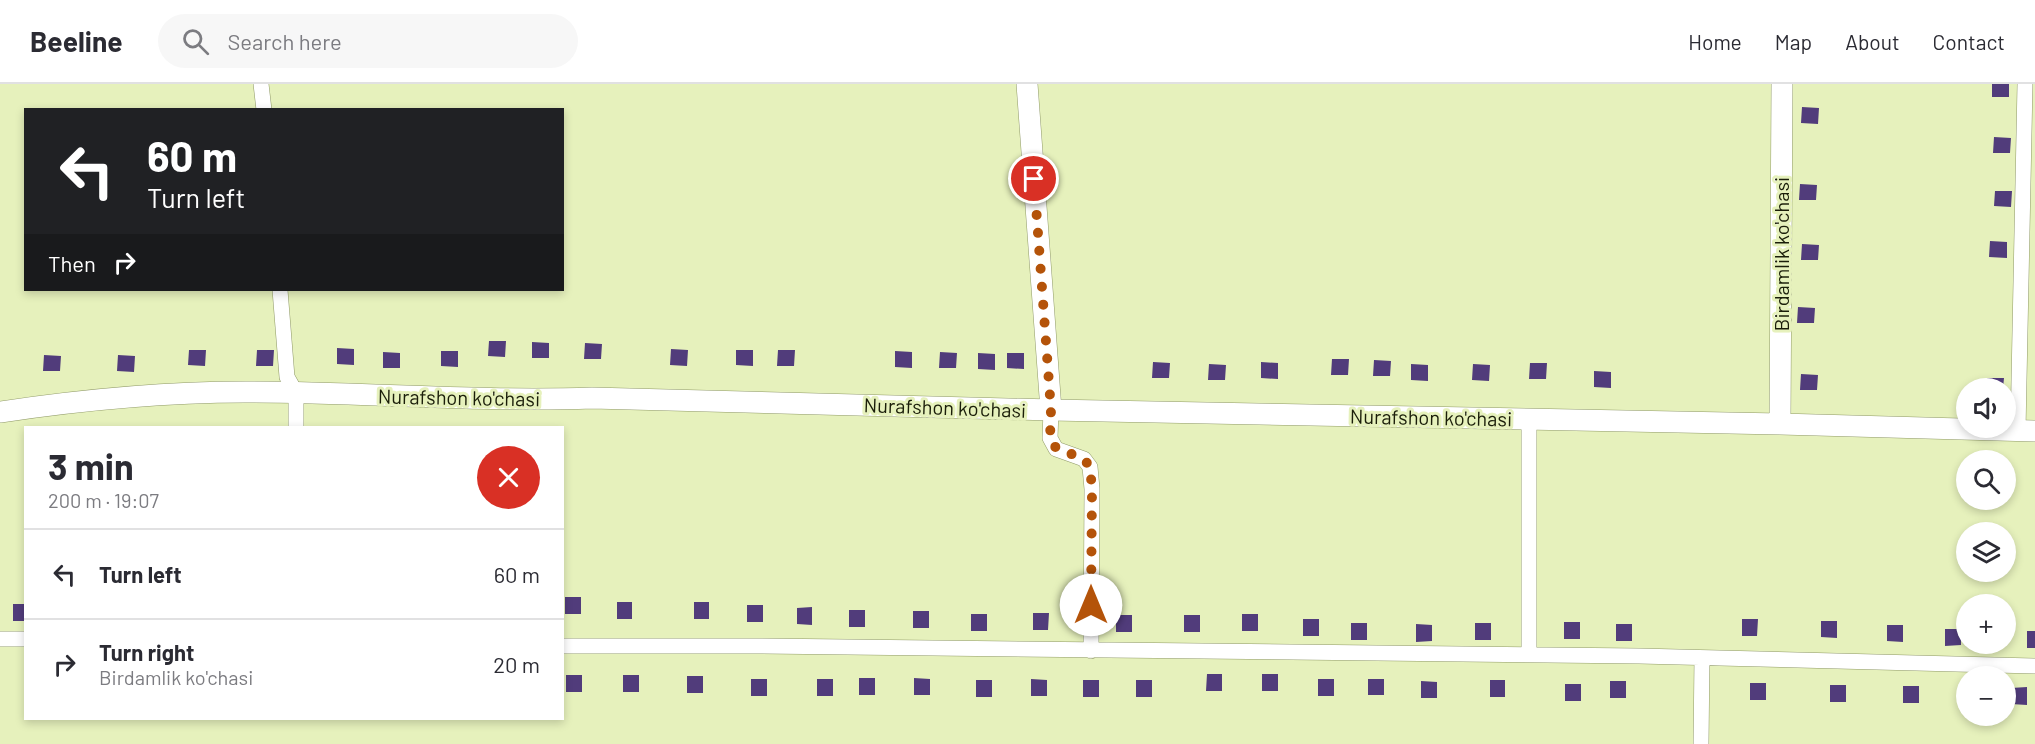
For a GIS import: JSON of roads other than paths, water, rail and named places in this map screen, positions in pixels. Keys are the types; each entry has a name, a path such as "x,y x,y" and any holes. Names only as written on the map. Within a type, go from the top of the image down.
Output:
{"street":[{"path":"261,84 264,108"},
{"path":"1027,84 1051,410 1050,438 1056,448 1084,459 1090,467 1092,489 1091,651"},
{"name":"Birdamlik ko'chasi","path":"1780,424 1782,84"},
{"path":"2025,84 2023,269 2027,431"},
{"path":"280,291 288,378 296,393 296,426"},
{"name":"Nurafshon ko'chasi","path":"0,412 92,399 244,392 531,400 604,398 2027,431"},
{"path":"1529,419 1529,655"},
{"path":"0,639 24,639"},
{"path":"564,646 1529,655 2035,666"},
{"path":"1701,744 1702,658"}]}
